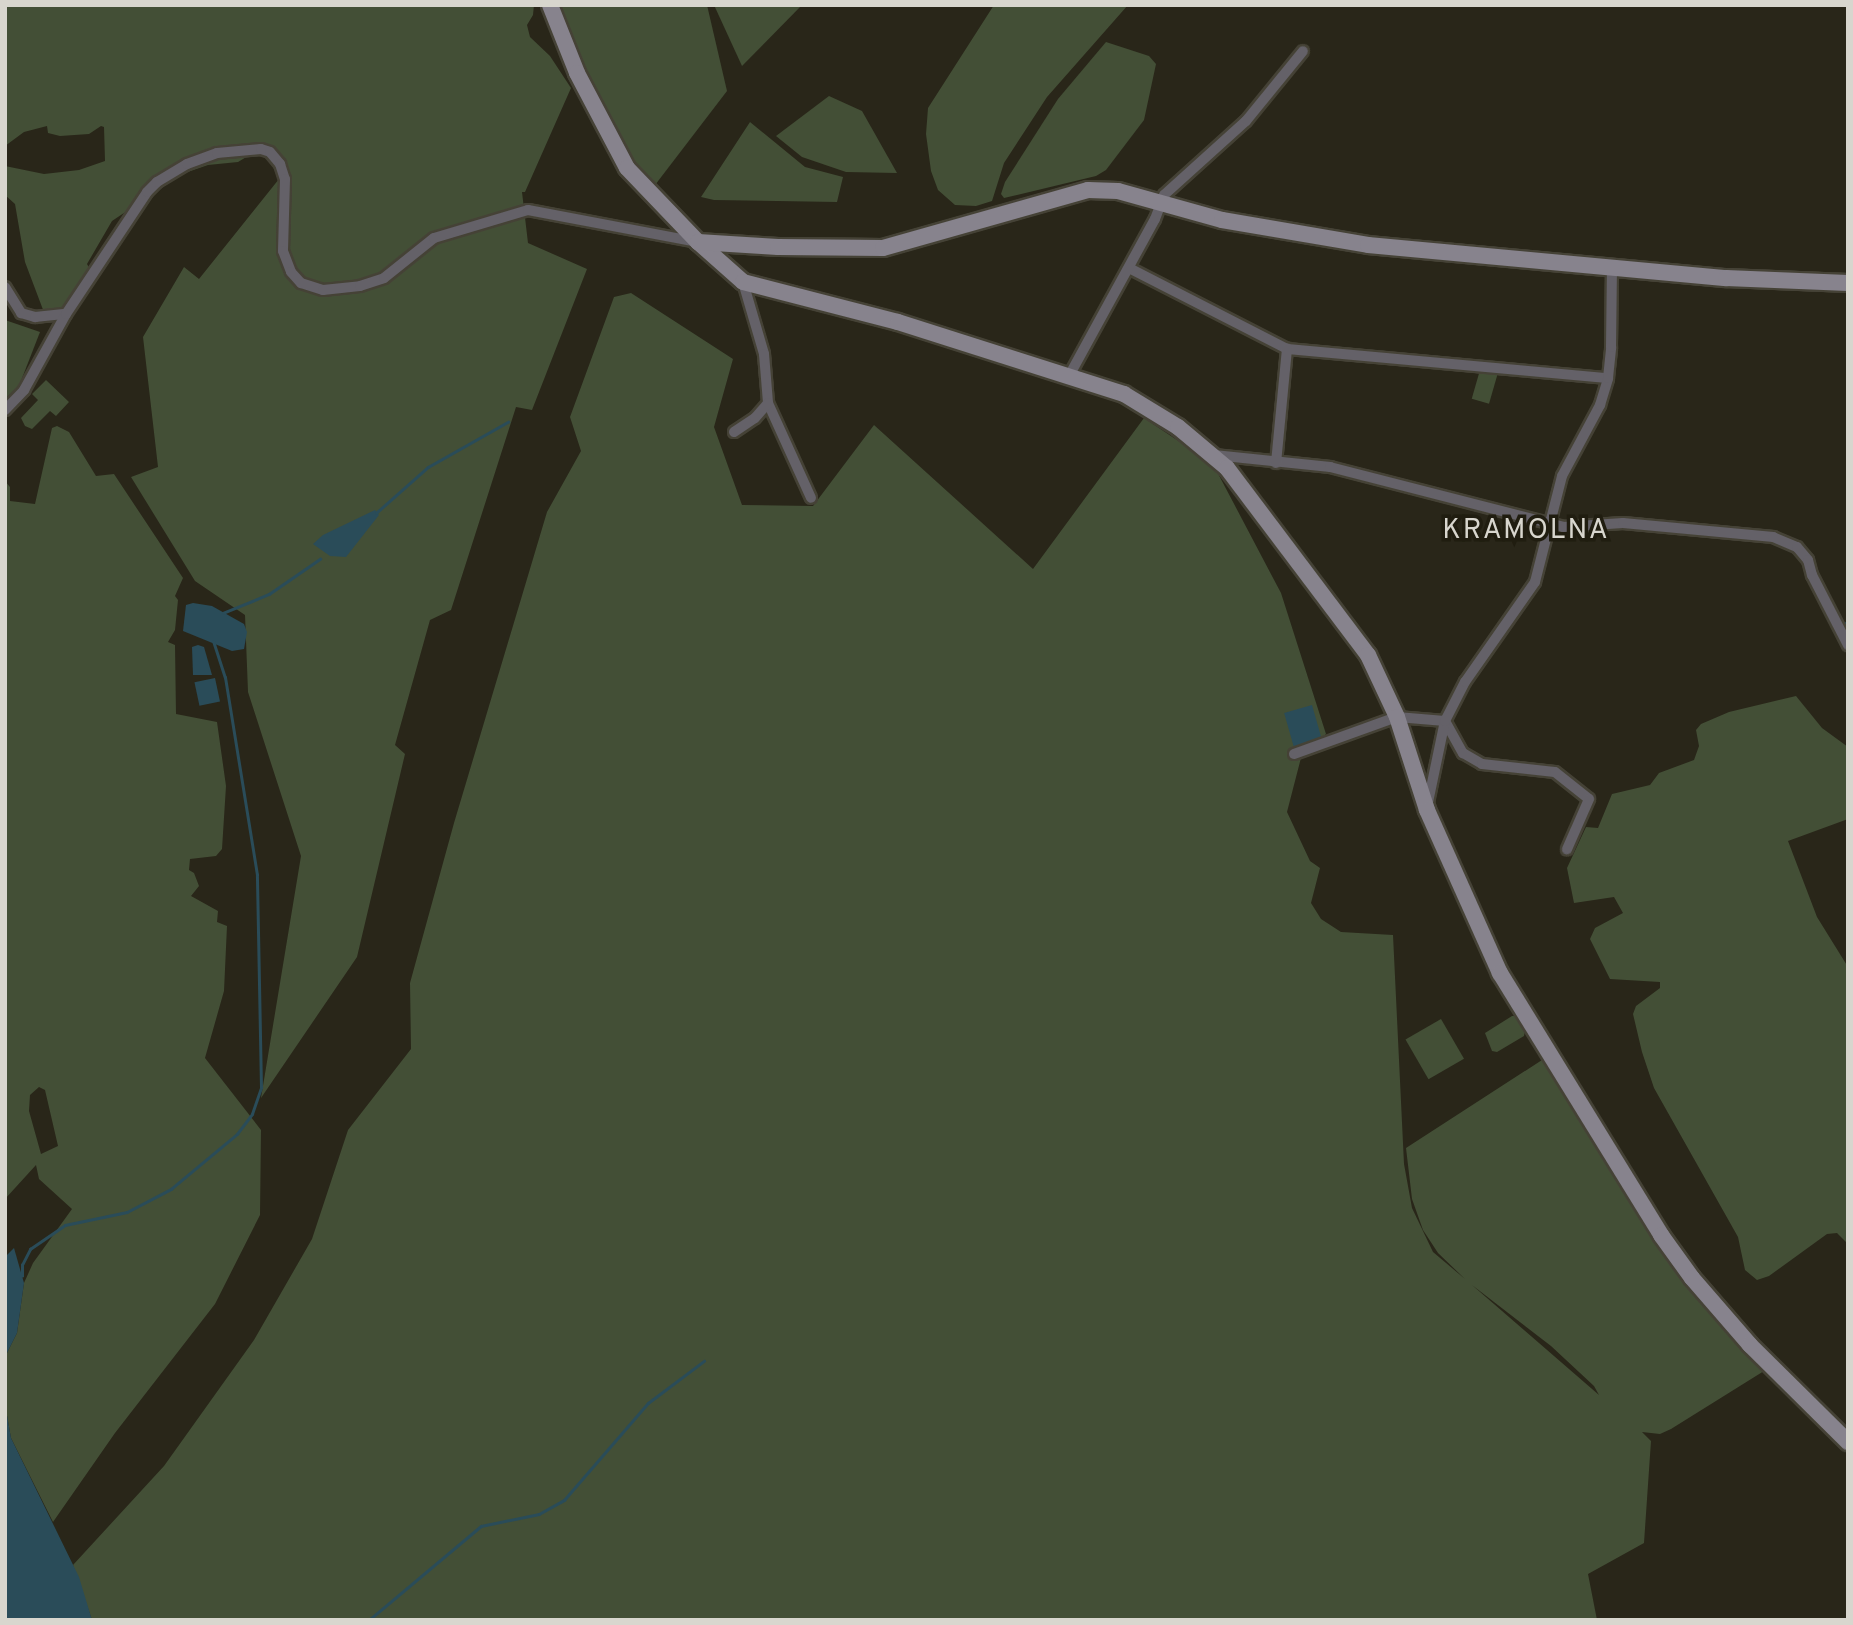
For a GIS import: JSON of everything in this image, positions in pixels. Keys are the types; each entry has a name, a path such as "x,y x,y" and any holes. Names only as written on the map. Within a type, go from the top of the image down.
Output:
{"street":[{"path":"550,5 577,73 627,169 698,243 743,282 898,322 1124,394 1178,427 1227,468 1368,655 1397,717 1427,810 1500,973 1661,1235 1692,1278 1750,1345 1848,1442"},
{"path":"1069,376 1171,188 1205,161 1246,121 1303,51"},
{"path":"5,410 24,390 66,314 157,182 187,164 236,149 261,149 270,152 280,164 285,179 283,251 291,272 301,283 323,290 360,286 384,278 434,238 528,210 698,243 766,247 883,247 1088,190 1118,191 1222,220 1368,245 1726,278 1848,283"},
{"path":"1427,810 1445,721 1465,682 1535,582 1562,476 1600,405 1608,378 1612,266"},
{"path":"1129,268 1287,349 1608,378"},
{"path":"743,282 764,354 768,402 811,498"},
{"path":"5,287 22,313 35,317 66,314"},
{"path":"1276,463 1287,349"},
{"path":"734,432 755,418 768,402"},
{"path":"1214,455 1330,467 1563,527 1623,523 1773,537 1797,547 1808,560 1812,575 1848,645"},
{"path":"1294,754 1397,717 1445,721"},
{"path":"1445,721 1463,753 1482,764 1555,772 1590,799 1567,849"}],"green space":[{"path":"5,5 534,5 533,15 527,25 530,37 550,56 571,88 525,192 522,192 528,243 587,269 532,410 516,407 451,610 430,620 395,745 405,754 357,957 261,1098 301,856 248,692 245,615 195,581 131,477 158,467 143,337 184,267 199,279 279,179 277,170 268,158 253,153 238,162 208,165 182,174 112,221 87,264 91,271 64,311 45,315 25,262 15,204 5,195 5,166 44,174 79,170 105,161 104,127 101,126 89,134 60,136 48,133 47,126 24,132 5,146"},
{"path":"556,5 707,5 727,91 652,189 619,140"},
{"path":"714,5 802,5 742,66"},
{"path":"994,5 1128,5 1047,97 1004,163 992,201 976,206 955,205 938,190 931,171 926,134 928,108"},
{"path":"1106,42 1149,56 1156,64 1144,120 1106,170 1096,176 1004,198 1001,194 1005,182 1058,99"},
{"path":"829,96 862,111 897,173 846,172 802,157 776,136"},
{"path":"750,122 805,167 843,177 837,202 714,200 701,197"},
{"path":"631,293 733,359 714,427 742,505 813,506 874,425 1033,569 1144,418 1213,464 1281,593 1326,734 1302,754 1287,812 1310,861 1320,868 1311,903 1321,919 1341,932 1393,935 1404,1164 1412,1208 1433,1252 1465,1279 1438,1253 1423,1230 1412,1199 1406,1148 1542,1060 1680,1277 1764,1371 1671,1429 1660,1434 1642,1432 1651,1441 1644,1543 1588,1574 1597,1620 92,1620 73,1565 164,1466 254,1340 312,1239 348,1130 411,1049 410,983 454,823 547,512 581,451 570,417 614,297","holes":["1472,1285 1551,1346 1594,1386 1599,1395"]},
{"path":"5,320 40,332 19,386 5,399"},
{"path":"1480,370 1497,375 1489,404 1472,399"},
{"path":"46,380 69,402 56,416 50,411 32,429 25,426 21,418 38,400 32,394"},
{"path":"57,426 69,432 96,476 114,474 183,578 175,596 178,600 175,630 168,642 175,645 176,714 217,722 226,786 222,849 216,856 190,859 189,870 194,873 199,886 191,896 218,911 217,922 227,926 224,991 205,1058 261,1130 260,1215 215,1304 115,1433 53,1522 11,1438 5,1404 5,1357 17,1333 24,1283 33,1263 72,1209 39,1179 36,1165 5,1199 5,481 10,487 10,501 35,504 52,428","holes":["39,1087 45,1090 58,1146 41,1154 29,1111 30,1095"]},
{"path":"1796,696 1822,728 1848,747 1848,819 1788,841 1817,917 1848,967 1848,1244 1837,1233 1827,1234 1769,1276 1757,1280 1745,1270 1738,1237 1654,1088 1642,1052 1633,1014 1636,1006 1660,988 1660,982 1610,979 1590,939 1595,928 1623,913 1614,897 1574,903 1567,868 1586,827 1598,828 1612,794 1650,785 1659,773 1694,760 1699,746 1696,730 1701,724 1729,712"},
{"path":"1512,1016 1517,1016 1525,1031 1524,1036 1497,1052 1492,1051 1485,1033"},
{"path":"1441,1019 1464,1059 1428,1079 1405,1040"}],"water":[{"path":"375,510 379,515 346,557 330,556 313,544 323,535"},
{"path":"193,603 212,606 244,624 247,632 244,649 232,651 183,631 186,605"},
{"path":"192,647 204,647 212,675 193,675"},
{"path":"215,678 220,701 199,706 194,682"},
{"path":"1312,705 1322,739 1294,747 1284,713"},
{"path":"14,1248 24,1283 17,1333 5,1357 5,1257"},
{"path":"5,1404 11,1438 79,1577 92,1620 5,1620"}],"waterway":[{"path":"376,513 428,467 508,422"},
{"path":"223,613 269,594 320,559"},
{"path":"1846,623 1848,628"},
{"path":"22,1276 22,1265 30,1249 65,1225 127,1212 171,1189 237,1134 252,1114 261,1088 257,875 225,678 213,642"},
{"path":"369,1620 481,1526 539,1514 564,1500 648,1403 704,1361"}],"district":[{"name":"KRAMOLNA","path":"1526,531"}]}
